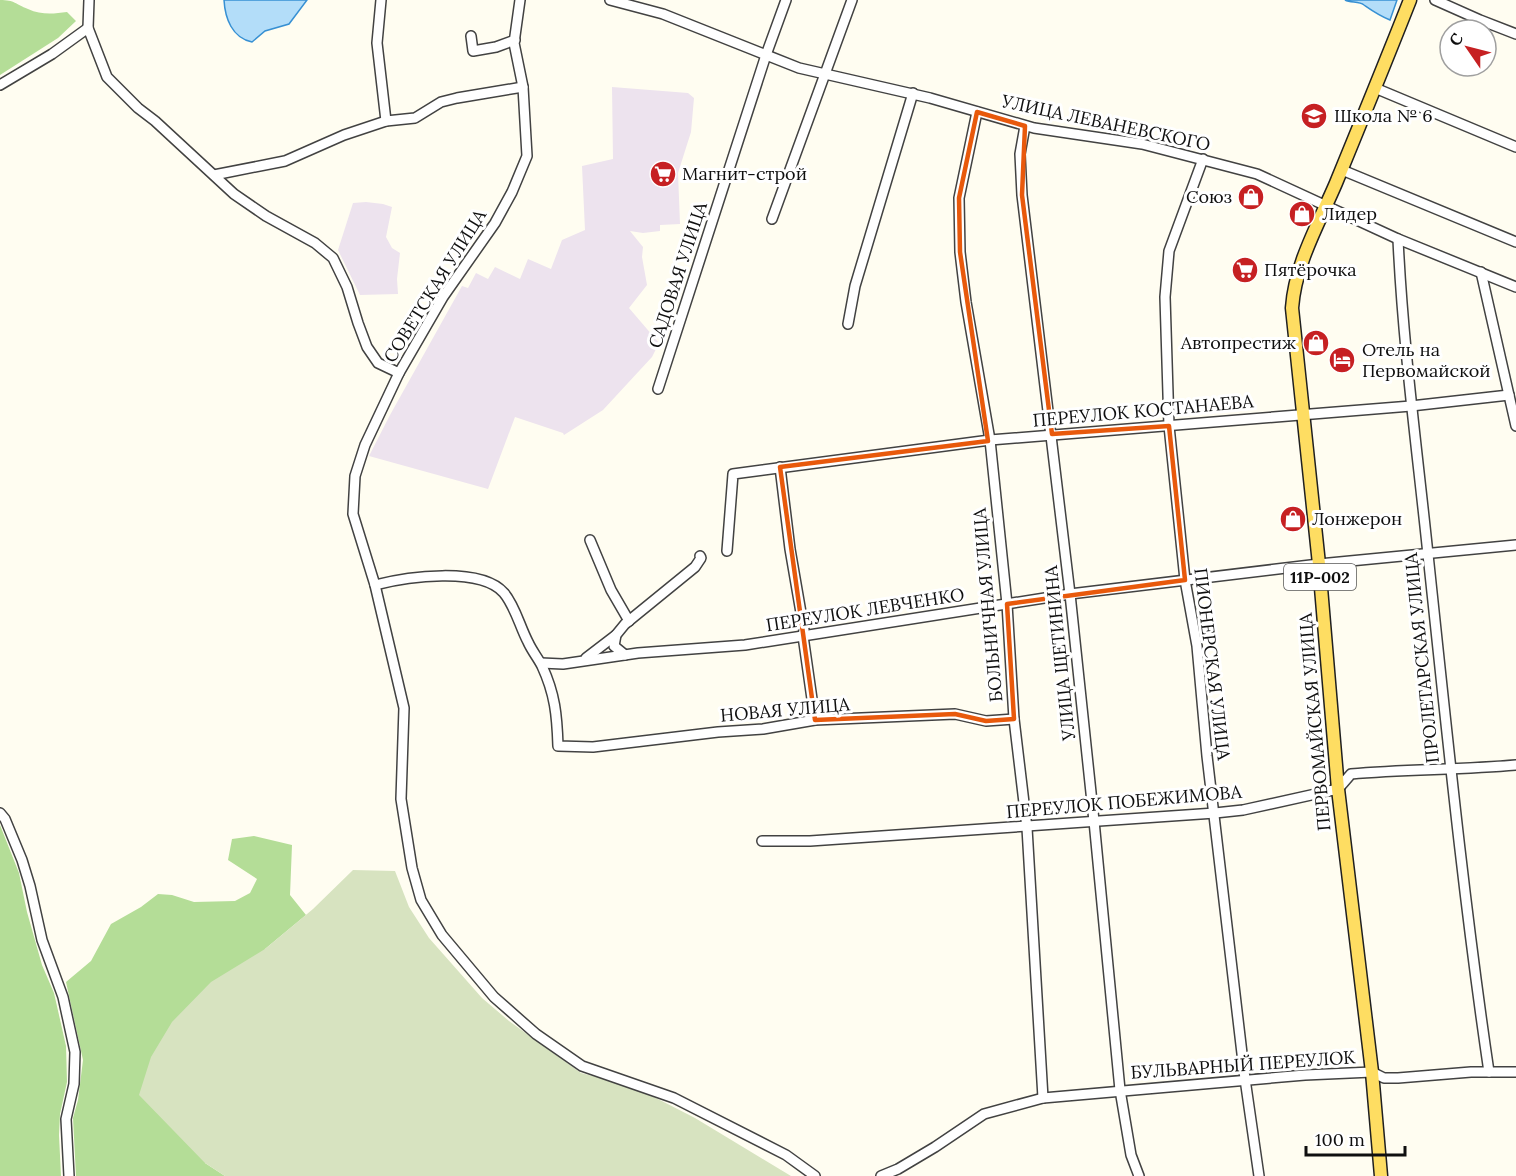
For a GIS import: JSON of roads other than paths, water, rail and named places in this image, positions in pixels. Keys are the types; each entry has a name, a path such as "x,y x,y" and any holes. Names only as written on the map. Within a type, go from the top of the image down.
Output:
{"main road":[{"name":"ПЕРВОМАЙСКАЯ УЛИЦА","path":"1381,1176 1372,1072 1338,789 1319,564 1292,308 1293,291 1317,223 1342,170 1410,0"}],"street":[{"path":"89,0 88,28 107,77 234,194 266,216 315,243 333,258 347,286 367,347 378,363 399,373"},
{"path":"381,0 377,43 386,122"},
{"name":"СОВЕТСКАЯ УЛИЦА","path":"520,0 515,40 523,87 526,156 512,192 495,223 443,297 399,373 365,445 355,476 353,514 375,585 404,708 401,799 406,841 421,900 442,935 494,997 536,1034 582,1066 674,1098 786,1155 815,1176"},
{"name":"УЛИЦА ЛЕВАНЕВСКОГО","path":"610,0 663,14 799,68 913,93 1025,126 1069,135 1142,144 1257,174 1398,240 1516,287"},
{"name":"САДОВАЯ УЛИЦА","path":"658,389 766,55 786,0"},
{"path":"772,219 852,0"},
{"path":"1435,0 1516,34"},
{"path":"0,85 52,54 88,28"},
{"path":"471,36 473,51 496,47 515,40"},
{"path":"214,175 285,161 344,135 386,122 415,118 441,102 523,87"},
{"path":"1375,88 1516,147"},
{"path":"848,324 855,286 913,93"},
{"name":"БОЛЬНИЧНАЯ УЛИЦА","path":"977,112 959,198 960,252 990,440 1007,604 1014,719 1027,828 1043,1098"},
{"name":"УЛИЦА ЩЕТИНИНА","path":"1025,126 1020,154 1022,195 1070,594 1120,1090 1131,1155 1139,1176"},
{"name":"ПИОНЕРСКАЯ УЛИЦА","path":"1203,159 1169,251 1165,297 1169,426 1185,580 1197,646 1207,756 1245,1079 1259,1176"},
{"path":"1342,170 1516,242"},
{"name":"ПРОЛЕТАРСКАЯ УЛИЦА","path":"1398,240 1411,406 1450,770 1489,1072"},
{"path":"1481,272 1516,426"},
{"name":"ПЕРЕУЛОК КОСТАНАЕВА","path":"727,551 733,474 990,440 1509,396"},
{"path":"780,467 816,720"},
{"path":"590,540 611,590 628,621"},
{"name":"ПЕРЕУЛОК ЛЕВЧЕНКО","path":"541,663 563,664 625,655 745,645 1070,594 1319,564 1516,545"},
{"path":"582,661 605,645 628,621 695,567 700,556"},
{"path":"375,585 396,580 425,578 466,577 487,581 504,592 531,650 541,663"},
{"path":"616,635 614,646 625,655"},
{"name":"НОВАЯ УЛИЦА","path":"541,663 554,694 558,746 593,747 763,729 816,720 862,719 914,714 955,714 986,721 1014,719"},
{"name":"ПЕРЕУЛОК ПОБЕЖИМОВА","path":"762,842 1027,828 1094,820 1215,813 1243,810 1338,789 1351,774 1391,770 1450,770 1516,765"},
{"path":"0,813 5,819 27,877 42,940 63,997 75,1052 74,1084 66,1119 69,1176"},
{"name":"БУЛЬВАРНЫЙ ПЕРЕУЛОК","path":"881,1176 898,1169 935,1147 984,1114 1043,1098 1245,1079 1372,1072 1384,1078 1391,1078 1516,1072"}],"water":[{"path":"224,0 307,0 289,24 265,31 252,42 239,36 231,26"},
{"path":"1345,0 1397,0 1390,20 1362,4"}],"place":[{"name":"Школа № 6","path":"1314,116"},
{"name":"Магнит-строй","path":"663,174"},
{"name":"Союз","path":"1251,197"},
{"name":"Лидер","path":"1302,214"},
{"name":"Пятёрочка","path":"1245,270"},
{"name":"Автопрестиж","path":"1316,343"},
{"name":"Отель на Первомайской","path":"1342,360"},
{"name":"Лонжерон","path":"1293,519"}]}
